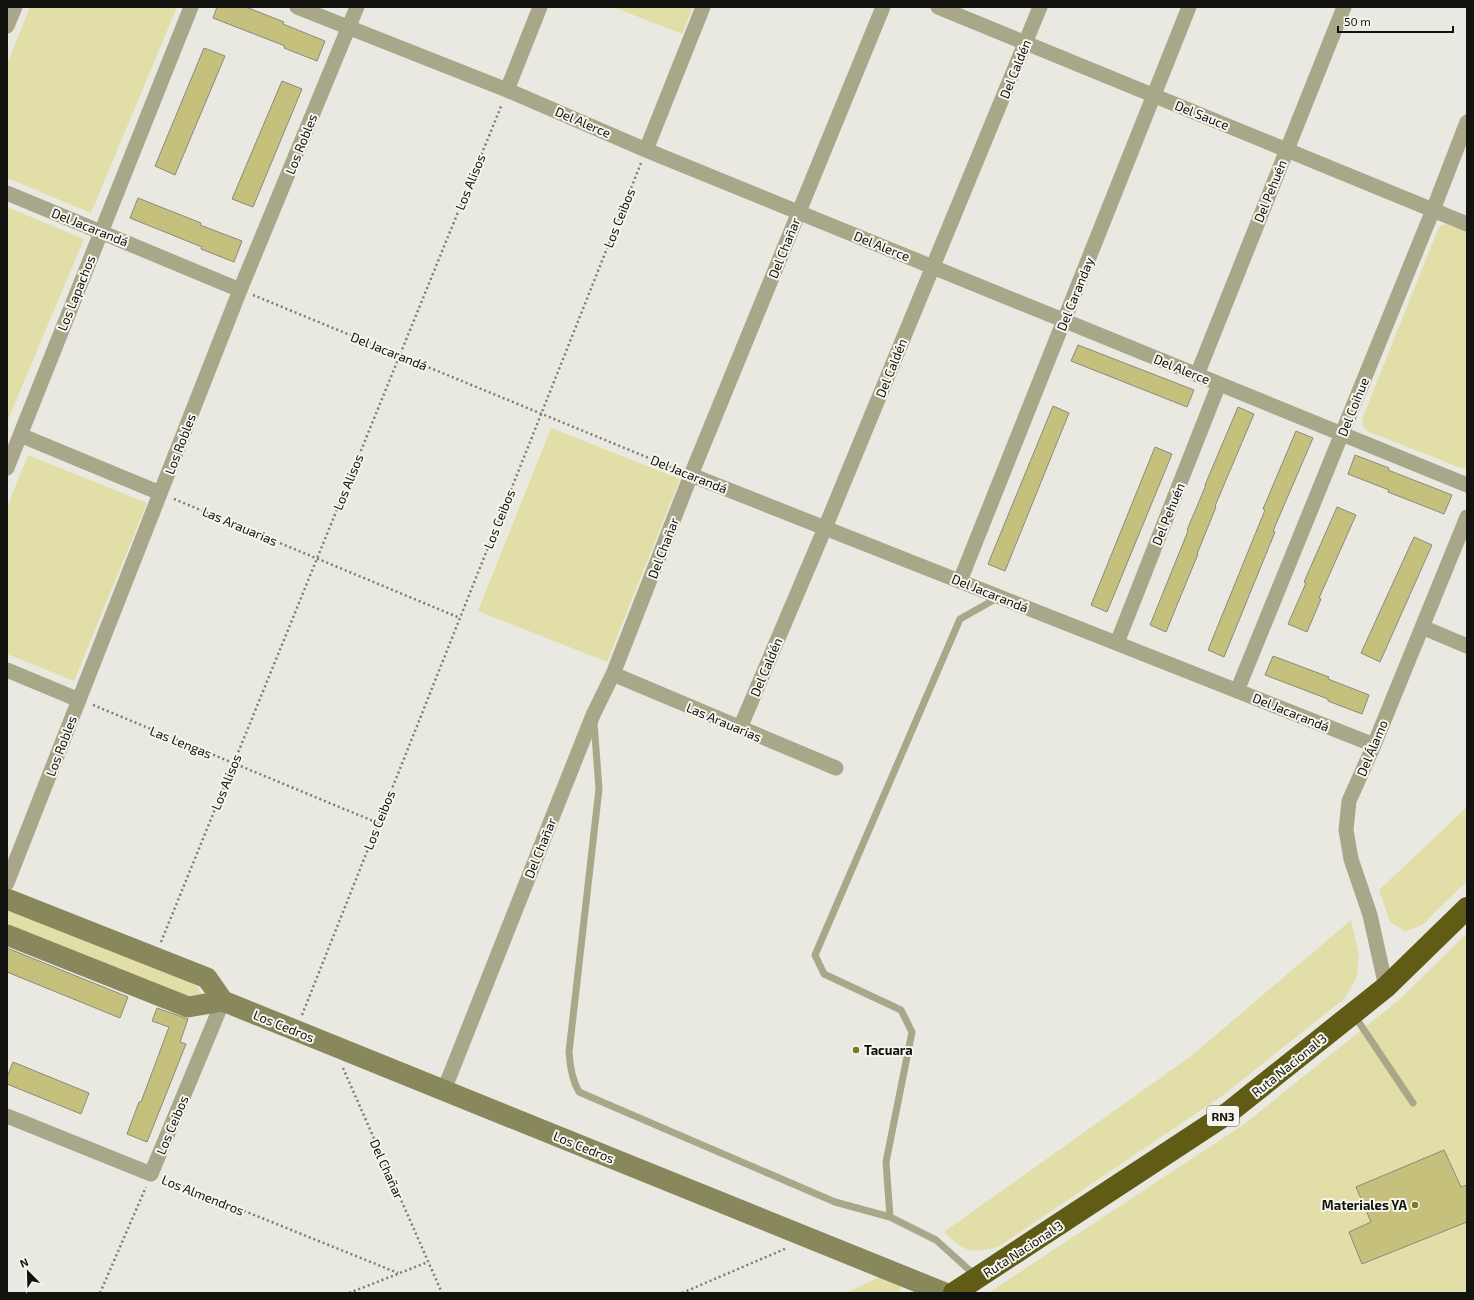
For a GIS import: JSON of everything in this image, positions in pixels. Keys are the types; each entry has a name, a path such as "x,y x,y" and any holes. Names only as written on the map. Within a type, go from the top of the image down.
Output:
{"highway":[{"name":"Ruta Nacional 3","path":"954,1293 1228,1113 1386,987 1467,908"}],"street":[{"path":"7,26 15,7"},
{"name":"Los Lapachos","path":"7,468 190,7"},
{"name":"Del Alerce","path":"297,7 507,90 646,150 1467,485"},
{"name":"Los Robles","path":"7,883 240,290 357,7"},
{"path":"507,90 540,7"},
{"path":"646,150 703,7"},
{"name":"Del Chañar","path":"444,1090 593,715 613,674 691,475 883,7"},
{"name":"Del Sauce","path":"938,7 1467,224"},
{"name":"Del Caldén","path":"740,728 825,528 1040,7"},
{"name":"Del Caranday","path":"960,581 1189,7"},
{"name":"Del Pehuén","path":"1197,375 1344,7"},
{"name":"Del Coihue","path":"1237,691 1433,210 1467,122"},
{"name":"Del Jacarandá","path":"7,193 240,290"},
{"name":"Del Pehuén","path":"1117,643 1219,384"},
{"path":"20,435 160,494"},
{"name":"Del Jacarandá","path":"691,475 1374,745"},
{"name":"Del Álamo","path":"1386,987 1370,915 1351,859 1346,830 1349,801 1374,745 1467,517"},
{"path":"1422,627 1467,646"},
{"path":"7,670 79,700"},
{"name":"Las Arauarias","path":"613,674 836,768"},
{"path":"7,899 207,978 223,1001 188,1007 7,935"},
{"name":"Los Cedros","path":"223,1001 945,1293"},
{"name":"Los Ceibos","path":"151,1174 223,1001"},
{"name":"Los Almendros","path":"7,1116 151,1174"}],"lane":[{"path":"890,1217 886,1162 912,1032 901,1010 824,974 815,955 960,619 999,597"},
{"path":"593,715 599,789 569,1052 570,1068 574,1086 579,1092 835,1202 890,1217 936,1240 978,1278"},
{"path":"1353,1013 1413,1103"}],"path":[{"name":"Los Alisos","path":"156,957 507,90"},
{"name":"Los Ceibos","path":"295,1030 646,150"},
{"name":"Del Jacarandá","path":"240,290 691,475"},
{"name":"Las Arauarias","path":"160,494 460,618"},
{"name":"Las Lengas","path":"79,700 378,823"},
{"name":"Del Chañar","path":"333,1046 442,1293"},
{"name":"Los Almendros","path":"151,1174 398,1274"},
{"path":"100,1293 151,1174"},
{"path":"682,1293 810,1238"},
{"path":"349,1293 428,1262"}],"shaded area":[{"path":"30,7 177,7 91,213 7,178 7,64"},
{"path":"613,7 693,7 682,34"},
{"path":"7,207 84,239 7,422"},
{"path":"1447,224 1467,232 1467,467 1461,468 1367,431 1363,426 1362,419 1438,229 1441,225"},
{"path":"551,428 680,479 607,662 478,611"},
{"path":"28,455 147,503 74,681 7,654 7,507"},
{"path":"1467,807 1467,881 1421,926 1405,931 1390,922 1379,890"},
{"path":"7,909 193,981 202,994 184,996 7,926"},
{"path":"1351,920 1359,955 1357,977 1344,999 1222,1096 998,1247 974,1251 968,1250 944,1232 1191,1056"},
{"path":"1467,933 1467,1293 988,1293 1243,1125 1400,999"},
{"path":"881,1276 901,1285 900,1293 846,1293"}],"building":[{"path":"217,7 246,7 284,22 283,24 325,41 317,61 284,48 285,46 213,18"},
{"path":"204,48 225,56 175,175 155,166"},
{"path":"282,81 302,89 253,207 232,199"},
{"path":"138,198 201,223 200,225 242,241 234,262 201,249 202,247 130,218"},
{"path":"1078,345 1194,390 1187,407 1071,361"},
{"path":"1053,406 1069,413 1005,571 988,564"},
{"path":"1238,407 1254,414 1215,506 1216,507 1198,554 1166,632 1150,625 1205,485"},
{"path":"1296,431 1313,438 1273,531 1275,532 1224,657 1208,650 1265,510 1263,509"},
{"path":"1155,447 1172,454 1107,612 1091,605"},
{"path":"1355,455 1389,468 1388,470 1452,495 1444,514 1388,492 1389,490 1348,474"},
{"path":"1337,507 1356,515 1319,598 1321,599 1307,632 1288,624 1306,583 1304,582"},
{"path":"1414,537 1432,545 1380,662 1361,653"},
{"path":"1273,656 1329,677 1328,679 1369,695 1362,714 1328,701 1328,699 1265,675"},
{"path":"7,948 128,997 120,1018 7,972"},
{"path":"157,1008 188,1019 180,1042 186,1044 147,1142 127,1134 139,1102 141,1102 169,1027 152,1021"},
{"path":"13,1062 89,1093 81,1114 7,1084 7,1077"},
{"name":"Materiales YA","path":"1444,1150 1461,1187 1467,1185 1467,1222 1362,1264 1349,1232 1371,1222 1356,1187"}],"place":[{"name":"Tacuara","path":"856,1050"},
{"name":"Materiales YA","path":"1415,1205"}]}
